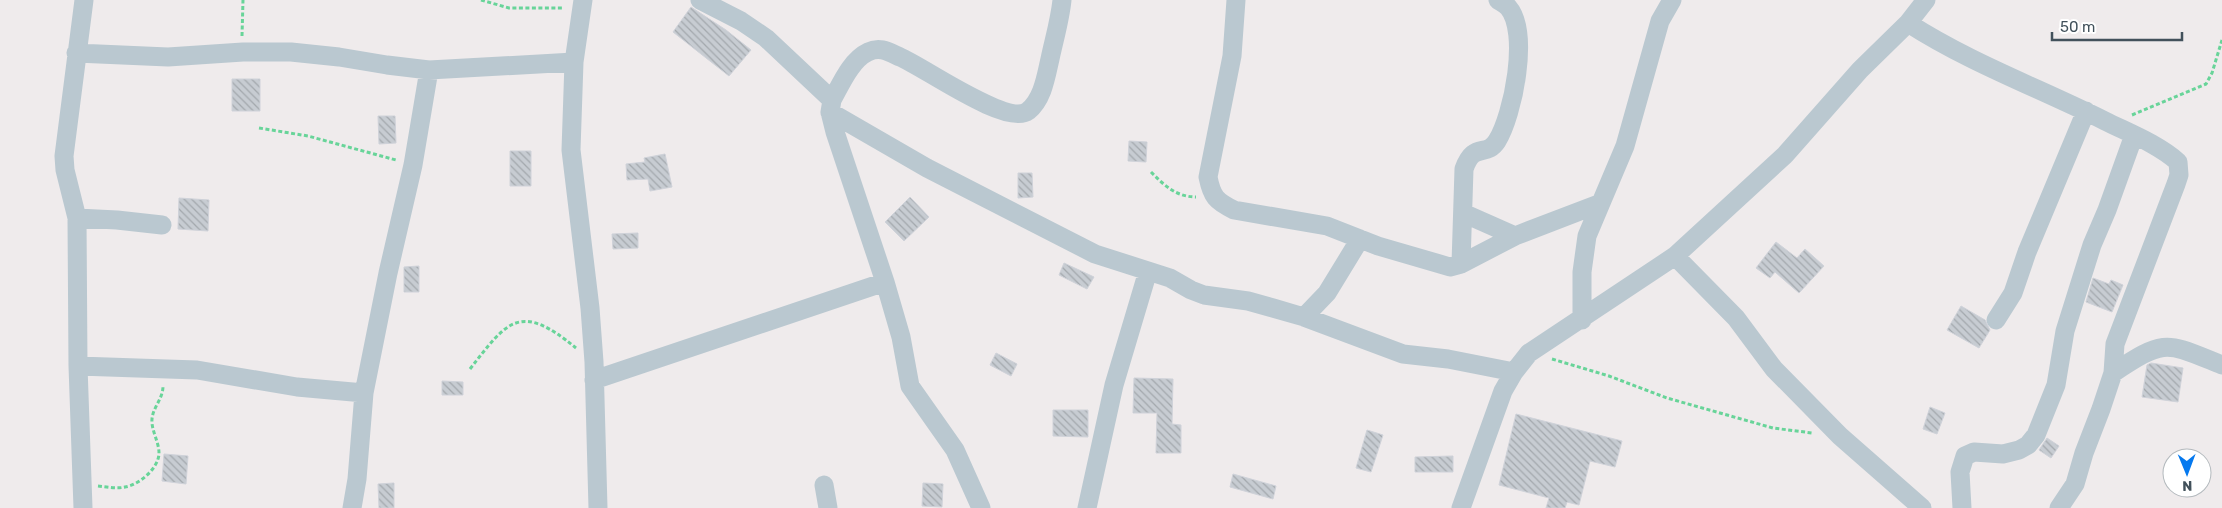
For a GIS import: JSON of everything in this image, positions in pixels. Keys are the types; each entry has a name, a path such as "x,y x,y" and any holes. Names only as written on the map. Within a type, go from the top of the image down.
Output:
{"street":[{"path":"82,508 78,366 77,218 65,170 64,156 84,0"},
{"path":"700,0 741,21 766,38 831,106 928,168 1095,254 1170,278 1204,295 1248,301 1304,317 1403,354 1448,359 1514,372"},
{"path":"981,508 955,450 910,386 901,337 885,282 835,132 831,106 858,59 868,52 880,48 911,61 979,101 1001,111 1020,115 1027,112 1036,104 1045,82 1062,0"},
{"path":"1236,0 1232,56 1208,177 1212,195 1222,204 1234,210 1327,226 1360,239 1450,267 1461,264 1515,236 1601,203"},
{"path":"1461,264 1464,169 1473,153 1489,149 1496,142 1505,124 1517,69 1519,42 1514,20 1508,7 1498,0"},
{"path":"1582,320 1584,254 1588,236 1625,146 1660,21 1672,0"},
{"path":"1461,508 1504,391 1514,372 1529,353 1582,320 1675,256 1785,155 1860,70 1908,23 1926,0"},
{"path":"582,4 574,62 571,150 588,290 594,371 598,508"},
{"path":"1908,23 1947,48 2086,111 2134,135 2178,162 2179,175 2115,344 2113,373 2084,453 2075,484 2059,508"},
{"path":"76,53 168,57 243,52 318,54 429,70 574,62"},
{"path":"352,508 357,479 364,392 413,165 429,70"},
{"path":"1996,320 2014,293 2027,252 2086,111"},
{"path":"1962,508 1960,472 1966,456 1974,452 2003,454 2019,450 2028,445 2036,435 2056,385 2065,331 2092,246 2134,135"},
{"path":"1463,213 1515,236"},
{"path":"77,218 162,225"},
{"path":"1304,317 1327,293 1360,239"},
{"path":"1675,256 1736,318 1774,368 1840,436 1922,508"},
{"path":"1088,508 1114,385 1148,271"},
{"path":"594,371 885,282"},
{"path":"2113,373 2140,355 2163,346 2178,347 2222,365"},
{"path":"78,366 196,370 297,387 364,392"},
{"path":"824,485 828,508"}],"path":[{"path":"243,0 243,52"},
{"path":"481,0 510,8 582,4"},
{"path":"2112,124 2206,84 2212,73 2222,40"},
{"path":"259,128 308,136 413,165"},
{"path":"1151,172 1166,187 1183,197 1212,195"},
{"path":"470,369 497,334 508,325 528,320 561,335 594,371"},
{"path":"1529,353 1609,376 1667,398 1773,428 1840,436"},
{"path":"82,485 125,488 136,484 156,464 159,454 152,419 153,412 162,397 164,379 171,368"}],"building":[{"path":"691,7 726,30 751,50 729,76 673,32"},
{"path":"232,79 260,79 260,111 232,111"},
{"path":"378,116 395,116 396,143 379,144"},
{"path":"1129,141 1147,142 1146,162 1128,161"},
{"path":"510,151 531,151 531,186 510,186"},
{"path":"665,154 672,187 650,191 648,179 627,180 626,164 645,162 644,158"},
{"path":"1018,173 1032,173 1033,197 1018,198"},
{"path":"910,197 929,217 904,241 885,222"},
{"path":"179,198 209,200 208,231 178,229"},
{"path":"638,233 638,248 613,249 612,234"},
{"path":"1776,242 1797,258 1805,249 1824,266 1799,293 1775,272 1770,278 1756,268"},
{"path":"1064,263 1094,277 1087,289 1059,275"},
{"path":"419,266 419,292 404,292 404,267"},
{"path":"2093,278 2109,284 2111,280 2123,285 2112,312 2086,302"},
{"path":"1961,306 1985,320 1990,330 1979,348 1947,330"},
{"path":"996,353 1017,364 1011,376 990,365"},
{"path":"2151,363 2183,368 2178,402 2142,397 2147,365"},
{"path":"1134,378 1173,379 1172,424 1181,425 1181,453 1156,453 1157,413 1133,413"},
{"path":"442,381 463,382 463,395 442,395"},
{"path":"1930,407 1945,413 1937,434 1923,429"},
{"path":"1053,410 1088,410 1088,437 1053,436"},
{"path":"1516,414 1622,441 1615,467 1590,461 1579,505 1567,502 1565,508 1546,508 1549,498 1499,485"},
{"path":"1367,430 1383,435 1371,472 1356,468"},
{"path":"2047,438 2059,446 2051,458 2039,450"},
{"path":"164,454 188,456 186,484 162,481"},
{"path":"1453,456 1453,472 1415,472 1415,457"},
{"path":"1233,474 1276,486 1273,499 1230,487"},
{"path":"394,483 394,508 379,508 378,484"},
{"path":"923,483 943,484 942,507 922,506"}]}
